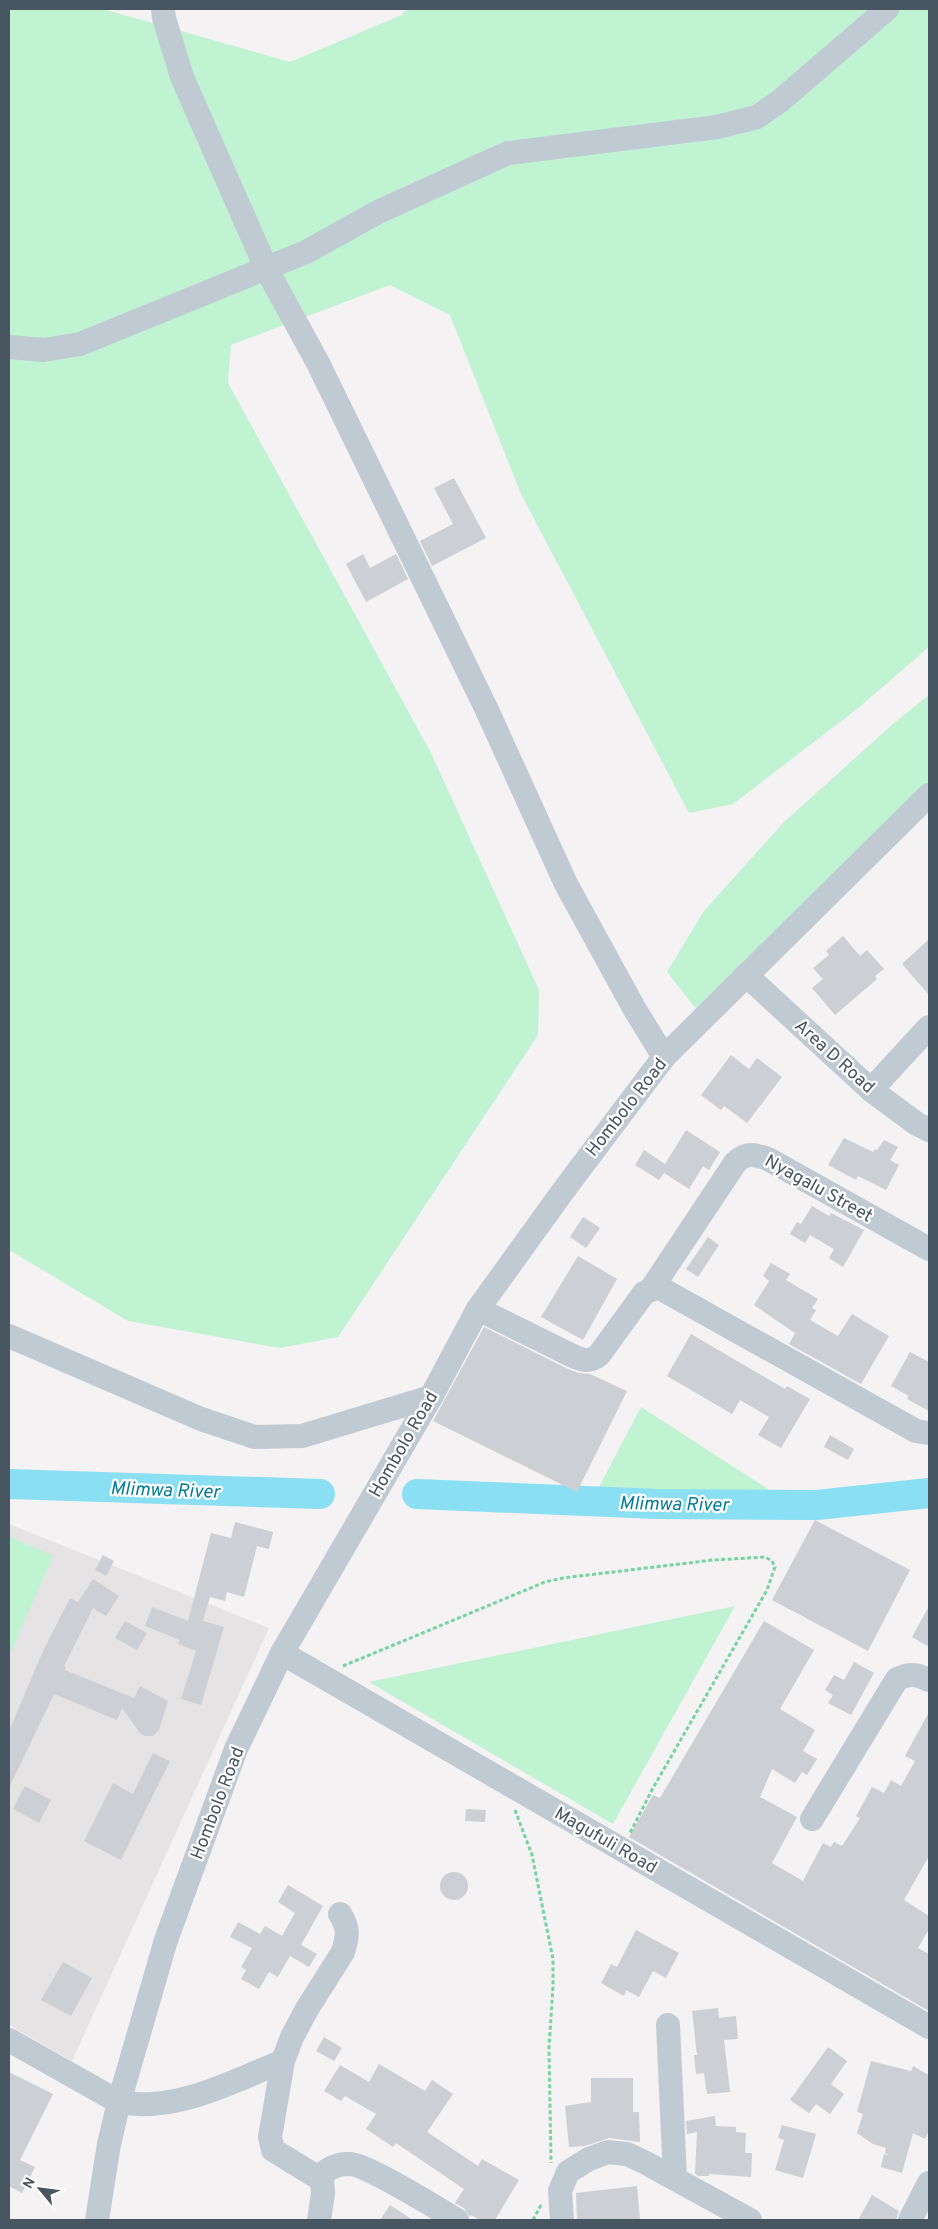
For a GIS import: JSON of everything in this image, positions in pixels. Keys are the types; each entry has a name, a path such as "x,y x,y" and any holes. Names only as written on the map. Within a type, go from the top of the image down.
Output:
{"street":[{"path":"163,9 182,77 267,270 318,364 486,708 566,884 634,1008 664,1057"},
{"path":"9,346 44,350 80,344 267,270 306,252 378,212 508,153 717,127 757,117 780,101 886,9"},
{"name":"Hombolo Road","path":"97,2220 108,2144 166,1940 236,1749 282,1652 431,1397 478,1309 566,1187 664,1057 929,795"},
{"name":"Area D Road","path":"746,975 870,1090 917,1124 929,1130"},
{"path":"870,1090 929,1027"},
{"name":"Nyagalu Street","path":"478,1309 573,1356 584,1360 592,1360 602,1351 644,1293 652,1288 735,1164 747,1155 754,1154 768,1159 929,1249"},
{"path":"652,1288 658,1287 667,1290 916,1432 929,1433"},
{"path":"10,1339 201,1418 255,1437 302,1436 431,1397"},
{"name":"Magufuli Road","path":"282,1652 929,2026"},
{"path":"812,1819 897,1679 907,1674 916,1674 929,1680"},
{"path":"320,2220 323,2193 322,2180 273,2150 270,2137 283,2061 304,2016 343,1952 348,1938 348,1926 340,1914"},
{"path":"668,2025 675,2178"},
{"path":"9,2040 119,2102 144,2105 182,2100 283,2061"},
{"path":"562,2220 560,2191 568,2172 589,2158 608,2152 627,2154 675,2178 750,2220"},
{"path":"318,2177 328,2169 338,2165 351,2164 406,2191 457,2220"},
{"path":"910,2220 929,2183"}],"path":[{"path":"319,1674 352,1664 545,1582 563,1578 713,1560 765,1557 772,1561 775,1567 767,1590 653,1788 622,1849"},
{"path":"503,1780 532,1855 540,1903 551,1940 553,1987 548,2047 551,2166"},
{"path":"533,2220 543,2202"}],"shaded area":[{"path":"9,1524 269,1628 72,2061 9,2025"}],"green space":[{"path":"9,9 103,9 290,62 402,15 406,9 929,9 929,647 857,709 733,804 689,813 521,494 450,315 390,285 231,345 228,383 431,753 539,990 538,1035 338,1337 280,1348 128,1321 9,1250"},
{"path":"929,695 929,784 864,843 697,1010 667,972 704,911 783,823 894,723"},
{"path":"641,1407 777,1495 598,1489"},
{"path":"9,1536 53,1556 9,1656"},
{"path":"735,1606 613,1824 369,1682"}],"building":[{"path":"454,478 486,538 432,566 420,541 453,524 434,488"},
{"path":"363,554 370,568 396,554 408,579 366,602 346,564"},
{"path":"843,936 860,956 867,950 884,969 875,976 877,979 835,1015 812,988 823,979 813,968 829,955 826,951"},
{"path":"929,939 929,995 902,964"},
{"path":"731,1055 749,1069 757,1058 782,1077 747,1123 724,1106 721,1110 701,1095"},
{"path":"686,1130 720,1152 709,1170 703,1166 689,1189 664,1173 659,1180 635,1165 644,1150 665,1164"},
{"path":"844,1138 873,1152 875,1149 877,1150 884,1140 898,1147 890,1160 899,1165 886,1190 858,1176 856,1180 828,1165"},
{"path":"812,1206 829,1216 831,1213 864,1230 843,1267 829,1258 834,1249 810,1235 805,1243 790,1234 797,1222 801,1224"},
{"path":"583,1217 600,1228 586,1248 570,1237"},
{"path":"708,1237 719,1245 698,1277 686,1269"},
{"path":"578,1256 617,1279 583,1340 541,1317"},
{"path":"771,1263 790,1274 786,1280 818,1299 812,1308 816,1310 810,1320 838,1336 852,1314 889,1336 861,1384 789,1344 795,1333 754,1305 769,1281 763,1276"},
{"path":"484,1327 568,1369 590,1374 627,1391 577,1492 433,1421"},
{"path":"691,1334 785,1389 787,1386 810,1399 781,1448 758,1435 769,1417 740,1400 732,1414 667,1376"},
{"path":"910,1352 929,1362 929,1411 907,1399 909,1396 891,1386"},
{"path":"830,1435 854,1449 848,1460 824,1447"},
{"path":"815,1520 910,1570 868,1651 772,1600"},
{"path":"235,1522 273,1532 269,1549 257,1546 244,1597 227,1592 225,1601 210,1597 203,1621 224,1627 201,1705 181,1699 196,1651 178,1644 180,1640 145,1626 152,1607 188,1621 211,1533 231,1538"},
{"path":"103,1555 114,1561 106,1576 95,1570"},
{"path":"93,1579 119,1596 106,1616 93,1608 64,1666 66,1667 65,1670 134,1698 140,1686 168,1701 159,1730 153,1736 145,1736 140,1733 122,1708 117,1720 54,1694 9,1788 9,1731 43,1651 70,1598 78,1602"},
{"path":"929,1606 929,1647 912,1637"},
{"path":"125,1621 147,1633 137,1650 115,1638"},
{"path":"764,1621 814,1650 780,1709 815,1730 803,1751 817,1759 807,1775 802,1772 795,1783 772,1769 760,1797 797,1817 772,1863 803,1881 823,1843 831,1847 834,1842 842,1846 860,1818 856,1816 872,1787 884,1793 891,1780 901,1786 915,1761 905,1756 929,1712 929,1856 904,1900 929,1916 929,1929 918,1948 929,1954 929,2011 629,1837 653,1795 660,1798"},
{"path":"854,1662 874,1673 851,1715 828,1703 833,1695 825,1690 834,1675 844,1680"},
{"path":"153,1753 170,1761 121,1860 84,1841 113,1783 133,1794"},
{"path":"25,1786 51,1800 39,1823 13,1809"},
{"path":"466,1809 486,1810 485,1822 465,1821"},
{"path":"454,1872 464,1876 468,1886 464,1896 454,1900 444,1896 440,1886 444,1876"},
{"path":"288,1885 323,1906 301,1945 317,1954 309,1967 290,1956 278,1977 269,1972 259,1989 241,1979 246,1970 241,1967 252,1948 230,1937 238,1922 260,1934 265,1926 282,1936 295,1913 278,1902"},
{"path":"636,1930 679,1953 666,1978 653,1971 639,1997 626,1990 624,1996 601,1983 611,1964 617,1967"},
{"path":"63,1962 92,1978 71,2016 41,2000"},
{"path":"718,2008 719,2018 736,2016 738,2039 724,2040 730,2092 707,2094 704,2073 696,2074 694,2055 697,2055 692,2011"},
{"path":"324,2037 342,2048 334,2061 316,2051"},
{"path":"828,2047 847,2061 831,2084 844,2094 830,2114 816,2104 809,2113 790,2100"},
{"path":"871,2061 911,2071 913,2066 929,2075 929,2131 925,2139 913,2133 902,2173 881,2167 884,2154 889,2156 885,2153 886,2148 873,2144 857,2133 863,2114 857,2112"},
{"path":"379,2064 425,2091 432,2080 453,2094 427,2132 478,2166 482,2159 519,2180 495,2220 480,2220 471,2215 470,2217 464,2208 455,2203 464,2189 396,2143 393,2147 366,2129 376,2114 345,2096 341,2101 324,2091 340,2065 369,2082"},
{"path":"9,2072 53,2094 20,2160 35,2167 22,2193 9,2186"},
{"path":"591,2078 633,2078 633,2112 639,2112 640,2142 609,2138 585,2146 569,2147 565,2106 591,2102"},
{"path":"715,2116 716,2126 736,2127 736,2132 746,2133 745,2153 752,2153 751,2177 709,2174 709,2176 698,2176 695,2174 697,2132 687,2134 686,2121"},
{"path":"782,2125 816,2134 803,2178 775,2170 784,2140 778,2138"},
{"path":"637,2186 640,2220 577,2220 576,2193"},
{"path":"872,2195 899,2211 896,2220 858,2220"},
{"path":"390,2205 413,2220 380,2220"}],"waterway":[{"name":"Mlimwa River","path":"9,1484 320,1494"},
{"name":"Mlimwa River","path":"417,1494 657,1504 817,1505 929,1493"}]}
